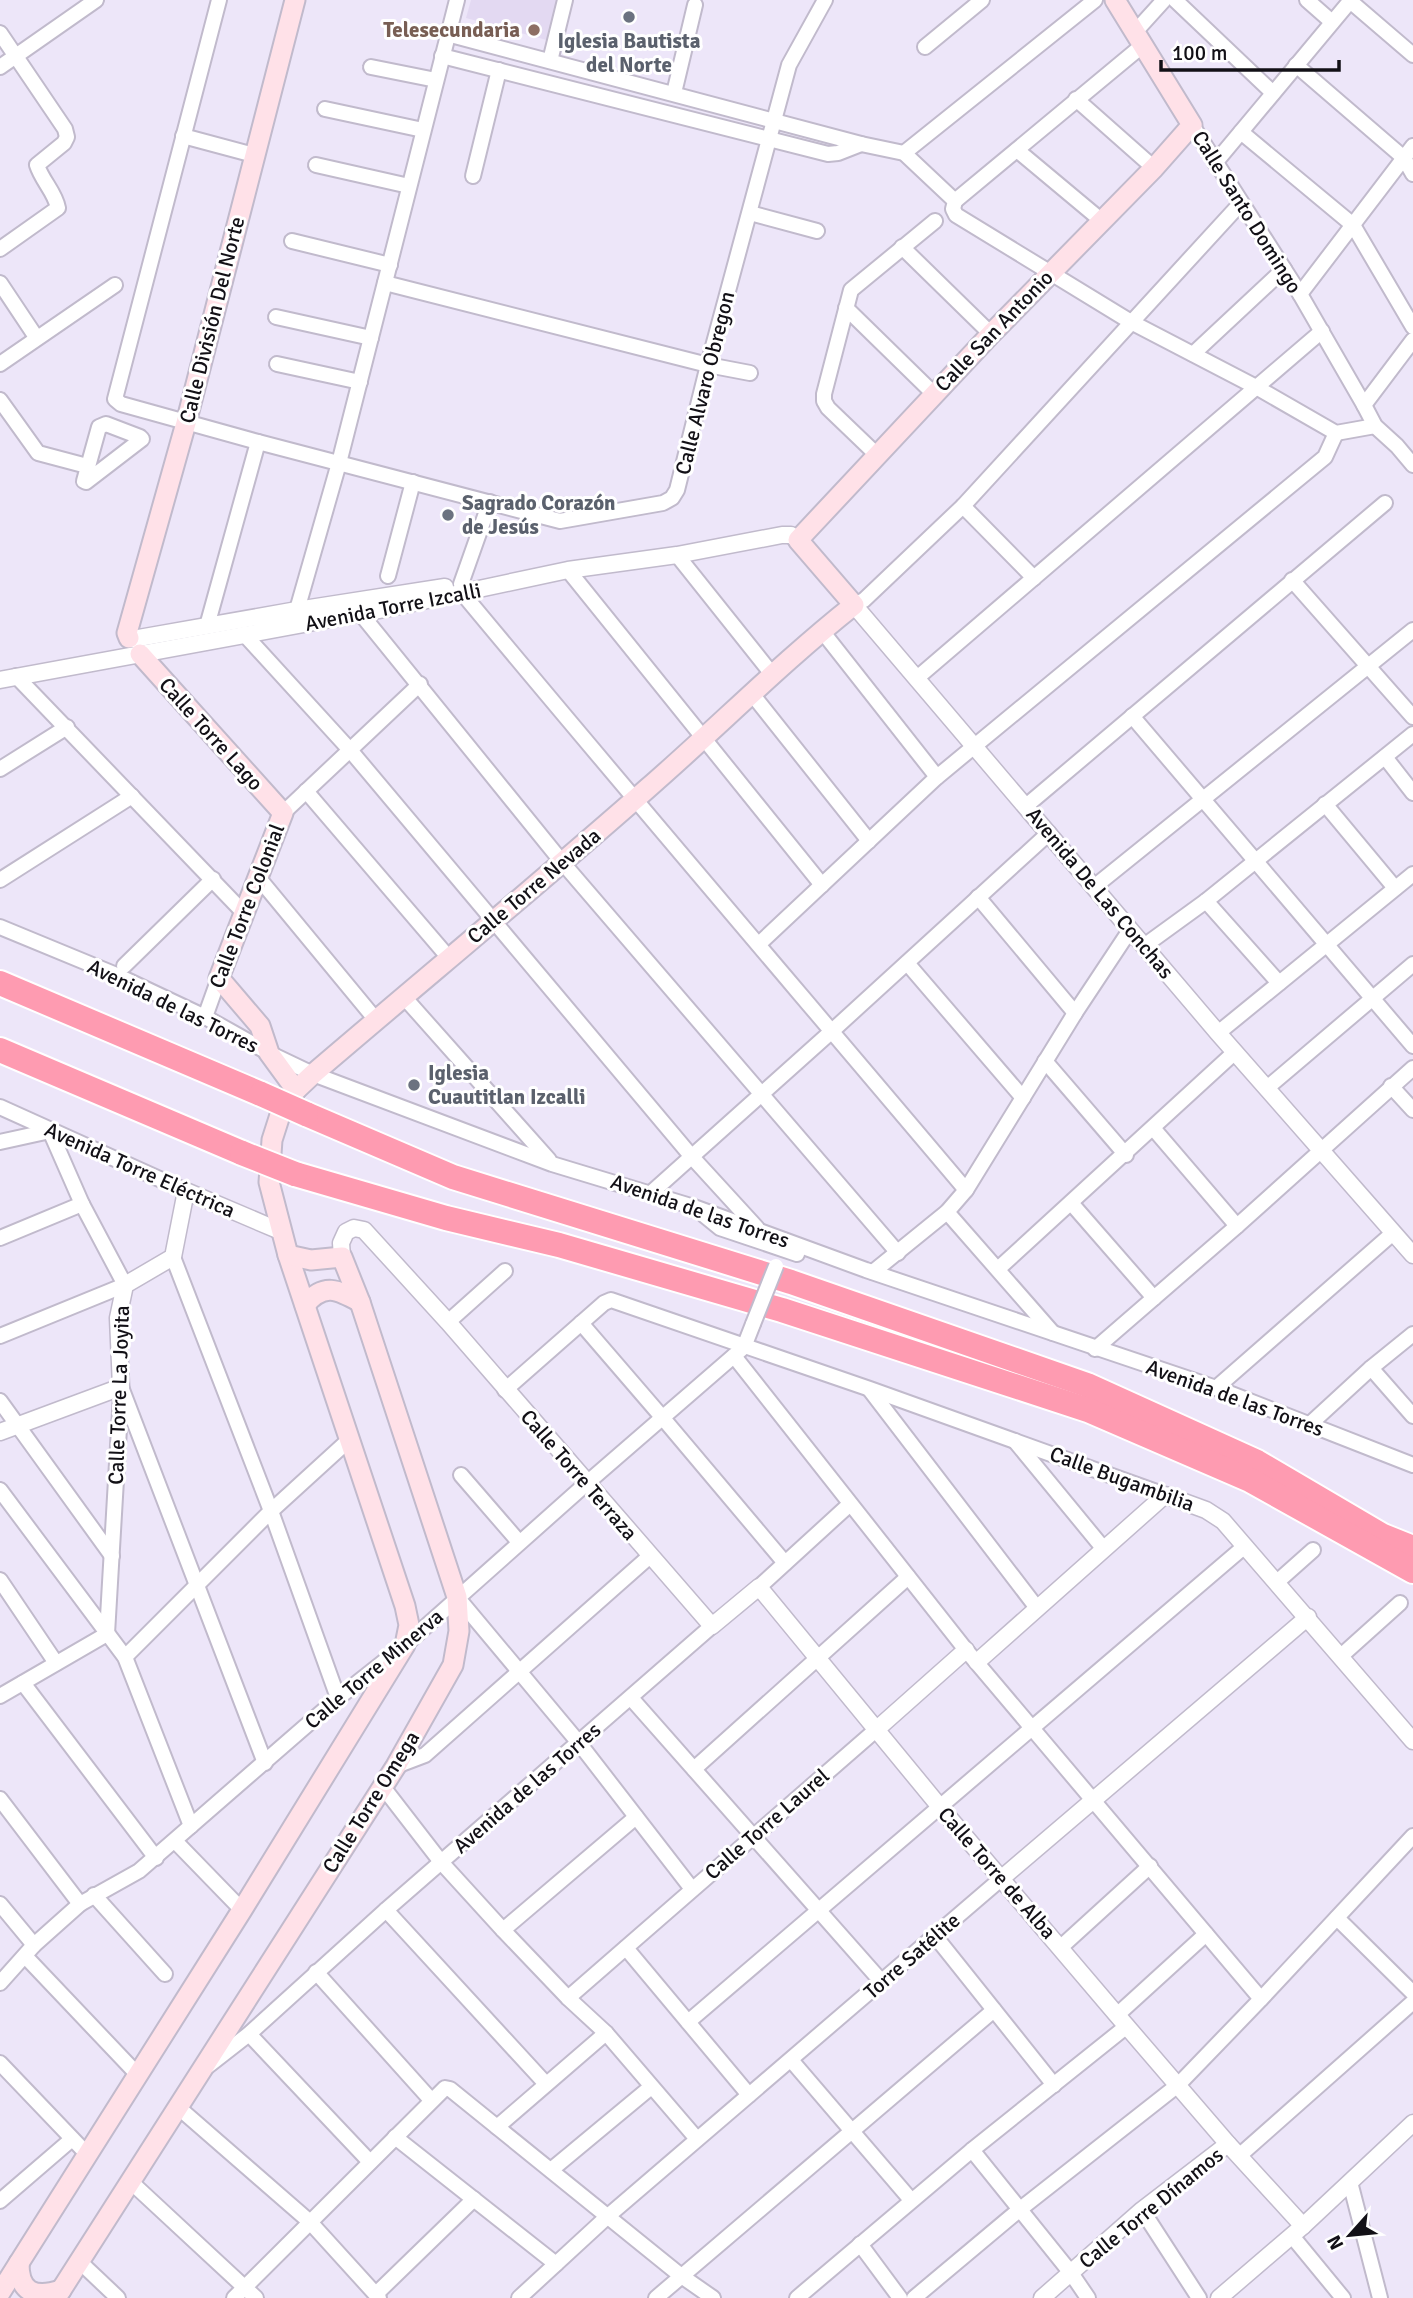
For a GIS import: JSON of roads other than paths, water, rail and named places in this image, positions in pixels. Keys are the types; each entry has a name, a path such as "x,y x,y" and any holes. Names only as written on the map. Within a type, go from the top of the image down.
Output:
{"highway":[{"path":"0,983 453,1177 791,1282 1087,1385 1257,1462 1383,1536 1413,1548"},
{"path":"0,1050 295,1174 446,1218 559,1245 782,1310 1088,1410 1250,1480 1413,1570"}],"main road":[{"name":"Calle División Del Norte","path":"134,646 127,634 186,423 295,0"},
{"name":"Calle Santo Domingo","path":"1115,0 1192,125"},
{"name":"Calle San Antonio","path":"792,537 877,455 1049,273 1154,168 1192,125"},
{"name":"Avenida De Las Conchas","path":"792,537 854,605"},
{"name":"Calle Torre Nevada","path":"288,1255 269,1182 272,1140 280,1115 296,1090 634,801 772,674 854,605"},
{"name":"Calle Torre Lago","path":"134,646 283,813"},
{"name":"Calle Torre Colonial","path":"219,978 283,813"},
{"path":"219,978 260,1026 269,1053 296,1090"},
{"path":"288,1255 311,1260 342,1257"},
{"path":"0,2293 242,1910 405,1645 409,1626 405,1606 288,1255"},
{"name":"Calle Torre Omega","path":"59,2294 383,1787 453,1665 459,1631 457,1597 360,1303 342,1257"},
{"path":"305,1305 311,1297 330,1290 340,1291 360,1303"},
{"path":"19,2263 19,2277 23,2287 35,2294 59,2294"}],"street":[{"path":"0,67 96,0"},
{"path":"219,0 183,136 254,155"},
{"path":"297,610 340,463 457,0"},
{"path":"550,61 565,0"},
{"name":"Calle Alvaro Obregon","path":"183,136 115,399 121,404 560,521 663,503 672,498 677,490 789,65 825,0"},
{"path":"925,47 982,0"},
{"path":"904,153 1095,0"},
{"path":"954,207 1139,39 1164,0"},
{"path":"1175,0 1273,93"},
{"path":"1307,0 1332,22"},
{"path":"1215,163 1350,0 1413,55"},
{"path":"674,93 695,5"},
{"path":"0,33 65,129 67,137 64,143 37,165 57,200 58,208 0,249"},
{"path":"447,34 861,144 904,153 954,207 1049,273 1131,322 1256,387 1336,433 1374,426"},
{"path":"442,56 828,154 861,144"},
{"path":"1296,65 1404,158 1413,174"},
{"path":"371,67 436,80"},
{"path":"473,176 499,70"},
{"path":"687,118 692,98"},
{"path":"1076,99 1154,168"},
{"path":"325,108 423,130"},
{"name":"Calle Santo Domingo","path":"1192,125 1300,294 1374,426 1413,465"},
{"path":"1241,132 1353,225 1413,327"},
{"path":"1300,294 1413,146"},
{"path":"1017,150 1102,221"},
{"path":"316,165 409,186"},
{"path":"854,605 864,600 963,506 1241,203"},
{"path":"750,213 817,231"},
{"path":"877,455 828,408 824,394 851,290 856,283 934,221"},
{"path":"292,241 390,265"},
{"path":"902,247 991,334"},
{"path":"1192,354 1284,270"},
{"path":"0,283 36,337"},
{"path":"385,283 708,365 750,373"},
{"path":"0,363 115,285"},
{"path":"846,308 934,394"},
{"path":"276,317 371,338"},
{"path":"917,678 1322,331"},
{"path":"1364,405 1413,340"},
{"path":"276,363 360,382"},
{"path":"0,400 38,453 87,466"},
{"path":"102,425 142,439 86,482 83,478 87,466 99,427 102,425"},
{"path":"759,944 975,745 1325,457 1336,433"},
{"path":"207,626 257,442"},
{"path":"388,576 413,482"},
{"path":"462,589 490,502"},
{"path":"1027,806 1385,503"},
{"path":"963,506 1034,578"},
{"name":"Avenida Torre Izcalli","path":"8,678 134,646 244,634 361,614 462,589 568,570 792,537"},
{"path":"677,555 772,674"},
{"path":"568,570 822,885"},
{"path":"1292,580 1413,717"},
{"path":"134,646 133,639 297,610 462,589"},
{"path":"462,589 634,801 759,944 966,1190"},
{"name":"Avenida De Las Conchas","path":"854,605 1218,1033 1405,1242"},
{"path":"361,614 562,862 898,1253"},
{"path":"1094,887 1413,629"},
{"path":"822,631 937,778"},
{"path":"244,634 350,750 692,1157 758,1229"},
{"path":"8,678 67,727 244,913"},
{"name":"Calle Torre Colonial","path":"283,813 420,684"},
{"path":"752,694 869,841"},
{"path":"1132,716 1413,1046"},
{"path":"0,769 67,727"},
{"path":"1144,946 1206,901 1413,734"},
{"path":"1385,757 1413,793"},
{"path":"306,791 449,957"},
{"path":"0,880 132,796"},
{"path":"1325,804 1395,888"},
{"path":"651,1193 1049,833"},
{"path":"1218,1033 1413,874"},
{"path":"257,876 376,1020"},
{"path":"124,965 213,879"},
{"path":"978,897 1075,1013"},
{"path":"1206,901 1279,983"},
{"name":"Avenida de las Torres","path":"0,927 114,974 205,1017 313,1074 552,1164 694,1207 1054,1335 1216,1388 1413,1465"},
{"path":"694,1207 720,1228 844,1271 870,1271 898,1253 947,1212 966,1190 1075,1013 1130,930"},
{"path":"907,963 1023,1098"},
{"path":"1267,1088 1413,964"},
{"name":"Calle Torre Colonial","path":"205,1017 219,978"},
{"path":"404,997 552,1164"},
{"path":"998,1269 1235,1052"},
{"path":"1045,1061 1126,1154"},
{"path":"1095,1349 1413,1068"},
{"path":"1391,1086 1413,1110"},
{"name":"Avenida Torre Eléctrica","path":"0,1107 280,1231"},
{"path":"1153,1128 1237,1226"},
{"path":"0,1142 50,1131"},
{"name":"Calle Torre La Joyita","path":"50,1131 82,1204 125,1285 118,1318 121,1387 107,1634"},
{"path":"186,1191 173,1257 271,1511 338,1698"},
{"path":"1072,1203 1154,1298"},
{"path":"0,1238 82,1204"},
{"path":"947,1212 1054,1335"},
{"name":"Calle Torre Terraza","path":"342,1257 341,1243 346,1232 354,1228 364,1230 448,1322 712,1626"},
{"path":"1216,1388 1405,1242"},
{"path":"739,1352 753,1324 781,1248"},
{"path":"0,1336 125,1285 173,1257"},
{"path":"448,1322 505,1271"},
{"path":"505,1390 604,1303 611,1300 739,1352 850,1504 908,1577 1261,1999"},
{"path":"581,1323 785,1563"},
{"path":"1309,1425 1413,1334"},
{"name":"Calle Torre Minerva","path":"0,1983 80,1904 139,1871 156,1858 338,1698 405,1645 519,1542 739,1352"},
{"name":"Calle Bugambilia","path":"739,1352 870,1389 1215,1514 1308,1617 1413,1741"},
{"path":"1371,1368 1413,1416"},
{"path":"0,1432 121,1387 265,1763"},
{"path":"870,1389 1037,1608"},
{"path":"0,1401 111,1556"},
{"path":"125,1657 271,1511 350,1439"},
{"path":"1014,1440 1104,1548"},
{"path":"461,1475 519,1542"},
{"path":"0,1490 125,1657 191,1826"},
{"name":"Calle Torre Laurel","path":"568,1998 877,1729 1037,1608 1165,1495"},
{"name":"Avenida de las Torres","path":"201,2071 249,2034 386,1910 759,1587 850,1504"},
{"path":"688,2022 1245,1546"},
{"path":"1277,1582 1313,1550"},
{"path":"396,1766 425,1755 650,1556"},
{"path":"694,1769 908,1577"},
{"path":"2,1587 56,1663"},
{"name":"Calle Torre de Alba","path":"759,1587 940,1807 1233,2150 1297,2231"},
{"path":"457,1597 579,1743 692,1888"},
{"path":"1341,1656 1400,1603"},
{"name":"Torre Satélite","path":"519,2298 697,2139 1308,1617"},
{"path":"0,1696 107,1634"},
{"path":"23,1683 156,1858"},
{"path":"631,1698 881,1981"},
{"path":"383,1787 441,1862 568,1998 606,2033 697,2139"},
{"path":"0,1800 80,1904"},
{"path":"503,1930 636,1817"},
{"path":"914,2298 1019,2210 1178,2085 1413,1836"},
{"path":"176,1841 242,1910"},
{"path":"1061,1947 1150,1866"},
{"path":"93,1895 165,1974"},
{"path":"0,1904 30,1951 138,2075"},
{"path":"386,1910 546,2084"},
{"path":"1337,1918 1413,1993"},
{"path":"797,2298 971,2150 1054,2085 1206,1934"},
{"path":"935,1936 1054,2085"},
{"path":"626,1948 749,2095"},
{"path":"316,1972 431,2100"},
{"path":"1233,2150 1413,2002"},
{"path":"656,2298 993,2010"},
{"path":"497,2127 606,2033"},
{"path":"249,2034 370,2162"},
{"path":"791,2060 911,2200"},
{"path":"3,2073 87,2154"},
{"path":"551,2170 652,2087"},
{"path":"234,2298 445,2088 450,2089 680,2275 713,2298"},
{"path":"179,2108 310,2222 377,2296 474,2199"},
{"path":"1219,2298 1297,2231 1413,2123"},
{"path":"395,2137 556,2264"},
{"path":"0,2201 72,2139"},
{"path":"971,2150 1072,2273 1088,2298"},
{"name":"Calle Torre Dínamos","path":"1042,2298 1142,2210 1233,2150"},
{"path":"131,2182 256,2298"},
{"path":"1350,2182 1380,2298"},
{"path":"1142,2210 1199,2298"},
{"path":"1297,2231 1343,2298"},
{"path":"860,2244 900,2298"},
{"path":"80,2262 118,2298"}],"place":[{"name":"Iglesia Bautista del Norte","path":"629,17"},
{"name":"Telesecundaria","path":"534,30"},
{"name":"Sagrado Corazón de Jesús","path":"448,515"},
{"name":"Iglesia Cuautitlan Izcalli","path":"414,1085"}]}
